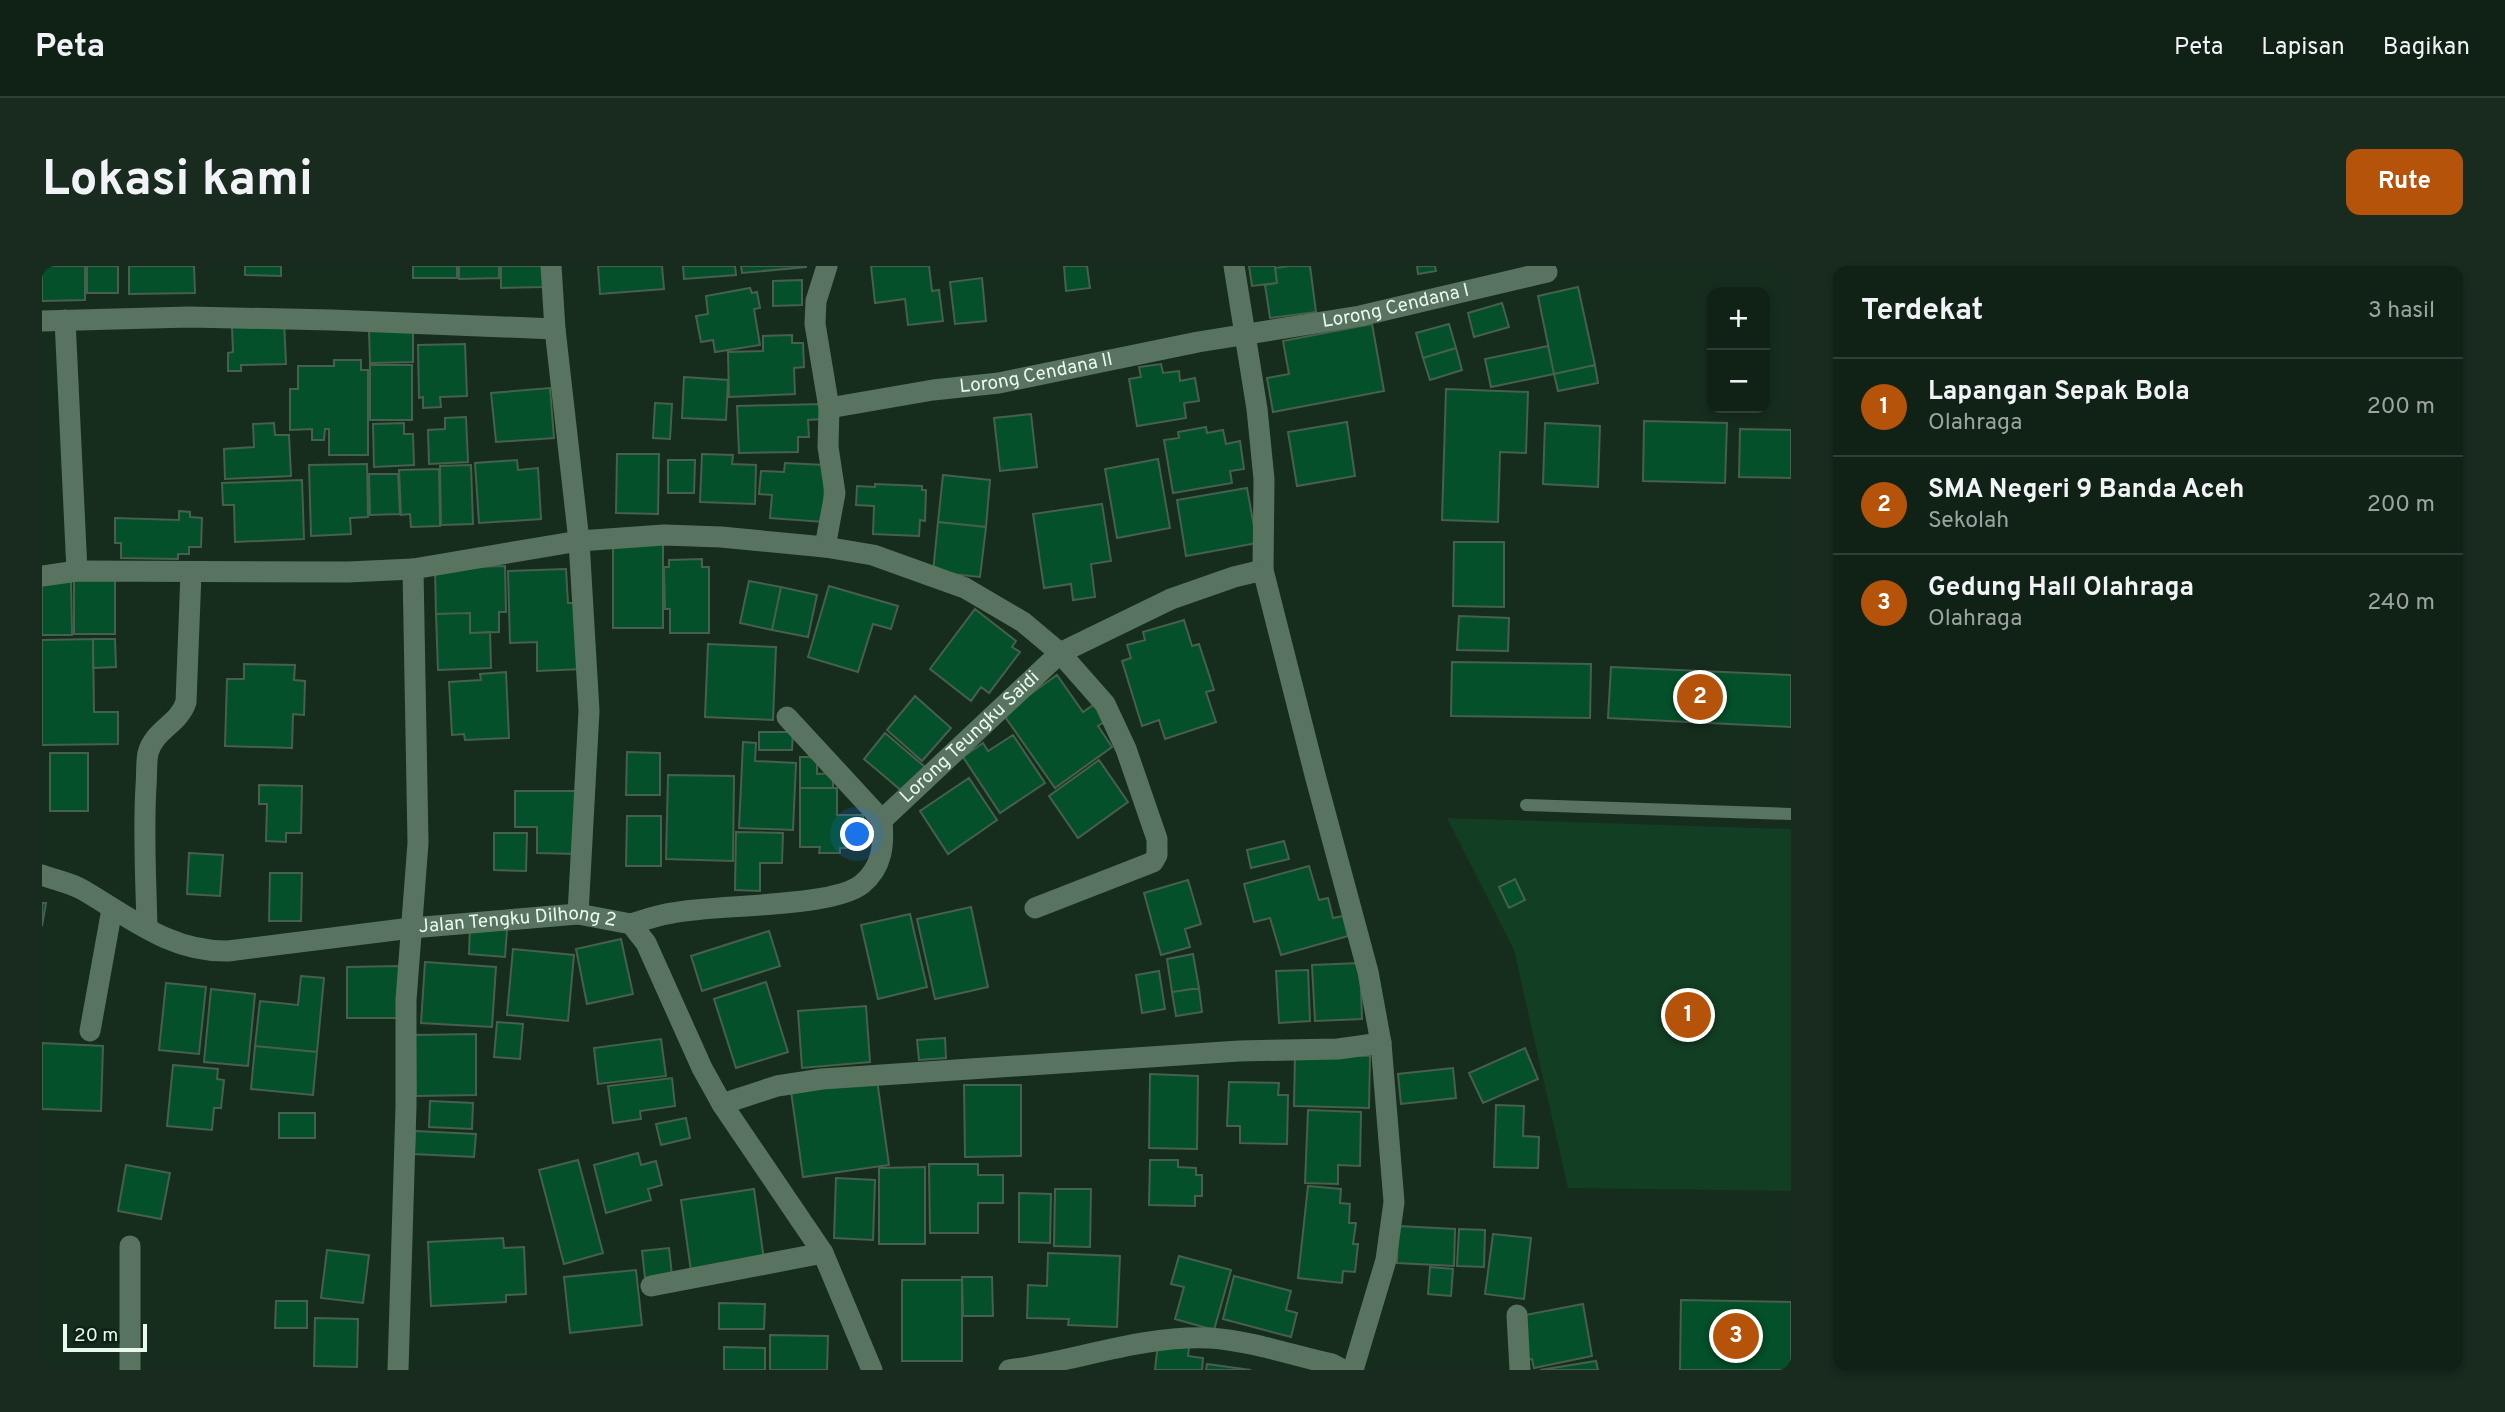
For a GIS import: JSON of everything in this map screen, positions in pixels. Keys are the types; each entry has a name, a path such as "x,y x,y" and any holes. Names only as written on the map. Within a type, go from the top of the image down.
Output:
{"street":[{"path":"551,266 555,329 579,541 589,711 578,914"},
{"path":"825,547 835,493 828,447 829,408 815,324 816,301 827,266"},
{"path":"1234,266 1257,410 1264,479 1263,570 1368,972 1381,1043 1394,1202 1386,1260 1353,1370"},
{"name":"Lorong Cendana I","path":"1244,337 1372,313 1547,272"},
{"path":"42,321 189,317 555,329"},
{"path":"65,320 76,571"},
{"name":"Lorong Cendana II","path":"829,408 933,390 999,383 1198,342 1244,337"},
{"path":"42,576 76,571 191,573 413,569 579,541 664,535 721,537 825,547 873,555 965,588 1023,621 1060,653 1105,704 1126,749 1158,847 1153,862 1035,908"},
{"path":"398,1370 406,1106 406,1000 418,844 413,569"},
{"name":"Lorong Teungku Saidi","path":"882,820 1060,653 1171,599 1263,570"},
{"path":"147,928 144,809 148,754 154,739 177,719 186,702 191,573"},
{"path":"631,924 672,912 821,898 848,891 862,884 881,857 884,839 882,820 787,717"},
{"name":"Jalan Tengku Dilhong 2","path":"42,875 81,888 112,909 181,946 206,951 228,951 411,928 578,914 631,924 646,943 702,1068 722,1104 823,1253 872,1370"},
{"path":"90,1031 112,909"},
{"path":"722,1104 777,1086 822,1079 1238,1051 1338,1049 1381,1043"},
{"path":"130,1246 130,1370"},
{"path":"651,1286 823,1253"},
{"path":"1517,1315 1520,1370"},
{"path":"1009,1370 1132,1344 1207,1338 1241,1341 1332,1364 1343,1370"}],"lane":[{"path":"1526,805 1791,814"}],"green space":[{"path":"1447,818 1791,829 1791,1191 1568,1188 1514,950"}],"building":[{"path":"42,266 85,266 85,300 42,301"},
{"path":"87,266 118,266 118,293 87,293"},
{"path":"129,266 194,266 195,293 129,294"},
{"path":"245,266 281,266 281,276 245,275"},
{"path":"413,266 457,266 457,278 413,278"},
{"path":"459,266 499,266 499,278 459,279"},
{"path":"501,266 543,266 543,287 501,288"},
{"path":"598,266 662,266 664,289 600,294"},
{"path":"683,266 735,266 736,275 684,279"},
{"path":"741,266 806,266 806,267 742,273"},
{"path":"871,266 929,266 932,291 939,290 943,321 908,325 905,299 875,303"},
{"path":"1064,266 1087,266 1090,288 1066,291"},
{"path":"1249,266 1275,266 1277,283 1252,286"},
{"path":"1310,266 1316,312 1270,318 1265,285 1277,283 1275,268"},
{"path":"1417,266 1435,266 1436,271 1418,274"},
{"path":"982,278 986,321 955,324 950,282"},
{"path":"802,280 802,305 773,306 773,281"},
{"path":"1578,287 1595,365 1554,374 1538,296"},
{"path":"750,288 752,293 757,292 760,308 754,309 760,345 715,352 713,340 701,342 696,316 708,314 706,296"},
{"path":"1502,303 1509,327 1474,337 1468,313"},
{"path":"284,320 286,364 241,365 241,371 228,371 228,353 233,352 232,327"},
{"path":"1372,324 1384,391 1273,412 1267,378 1289,374 1283,341"},
{"path":"1449,324 1456,348 1423,358 1416,333"},
{"path":"369,330 413,330 413,362 370,363"},
{"path":"792,335 792,343 803,343 804,367 794,368 795,394 729,397 728,352 763,351 763,336"},
{"path":"465,344 467,396 440,397 441,407 423,408 423,397 419,398 418,345"},
{"path":"1548,346 1554,374 1491,387 1485,359"},
{"path":"1456,348 1462,370 1430,380 1423,358"},
{"path":"334,360 361,360 361,370 368,370 368,455 329,455 329,429 325,429 324,440 312,440 312,429 290,430 290,389 298,389 298,366 334,366"},
{"path":"1161,364 1163,373 1179,371 1180,381 1195,378 1199,401 1184,403 1186,418 1137,426 1129,379 1141,377 1139,367"},
{"path":"370,365 412,365 412,420 370,420"},
{"path":"1595,365 1598,383 1558,391 1554,374"},
{"path":"684,377 728,380 726,420 682,418"},
{"path":"550,388 554,438 496,442 491,393"},
{"path":"1446,389 1528,392 1526,453 1500,452 1498,522 1442,520"},
{"path":"655,403 672,404 670,439 653,438"},
{"path":"821,404 822,419 808,420 809,437 798,437 798,452 739,453 737,406"},
{"path":"1031,414 1037,467 1000,471 994,418"},
{"path":"466,417 468,462 429,464 428,430 445,429 445,418"},
{"path":"1644,421 1727,423 1725,483 1643,481"},
{"path":"1347,422 1355,476 1297,486 1288,432"},
{"path":"274,423 275,435 289,435 291,476 225,479 224,449 254,447 253,424"},
{"path":"404,423 404,434 413,434 414,465 374,467 373,424"},
{"path":"1545,423 1600,426 1598,487 1543,484"},
{"path":"1206,427 1207,433 1223,430 1226,444 1240,441 1244,469 1230,471 1232,483 1173,493 1164,440 1179,438 1178,432"},
{"path":"1740,429 1791,430 1791,478 1739,477"},
{"path":"617,454 659,454 658,514 616,513"},
{"path":"702,454 733,455 732,464 756,465 755,504 700,502"},
{"path":"1158,459 1170,528 1117,538 1105,469"},
{"path":"517,460 518,470 538,468 541,519 479,523 475,463"},
{"path":"668,460 695,460 694,493 668,493"},
{"path":"785,463 825,465 824,522 770,518 772,495 759,494 761,471 784,472"},
{"path":"367,464 368,517 350,518 351,534 311,536 309,465"},
{"path":"471,465 473,524 441,525 440,466"},
{"path":"439,469 440,526 411,527 410,514 401,515 399,470"},
{"path":"369,474 398,474 400,514 370,515"},
{"path":"943,475 990,480 986,527 938,522"},
{"path":"302,480 304,539 235,542 234,505 223,505 222,483"},
{"path":"875,484 922,486 922,490 926,490 925,521 920,520 919,536 873,534 874,506 856,505 857,486 875,487"},
{"path":"1247,488 1257,543 1186,556 1177,500"},
{"path":"1102,504 1111,561 1091,564 1095,597 1073,600 1071,584 1044,588 1033,514"},
{"path":"179,511 190,512 190,517 202,518 201,547 189,547 189,554 178,554 178,559 121,558 121,543 115,543 115,518 179,520"},
{"path":"938,522 986,527 980,577 933,572"},
{"path":"613,541 663,541 663,628 613,628"},
{"path":"1454,542 1504,542 1504,607 1453,606"},
{"path":"702,559 702,567 709,567 709,633 670,633 670,609 665,609 664,567 669,567 669,560"},
{"path":"505,566 506,612 499,612 499,632 470,633 470,613 436,614 435,568"},
{"path":"566,569 568,603 580,603 583,669 537,671 537,642 510,643 508,571"},
{"path":"115,579 115,634 74,634 74,580"},
{"path":"42,580 71,580 72,635 42,635"},
{"path":"749,581 781,587 772,630 740,623"},
{"path":"829,586 898,606 891,629 873,624 858,672 808,657"},
{"path":"781,587 817,595 808,637 772,630"},
{"path":"975,609 1016,641 1012,647 1020,652 989,693 981,687 971,701 930,669"},
{"path":"470,613 470,633 490,632 491,668 438,670 436,614"},
{"path":"1459,616 1509,618 1508,651 1457,650"},
{"path":"1184,620 1192,646 1199,644 1214,690 1206,692 1216,722 1165,739 1159,720 1142,726 1122,661 1131,658 1127,645 1145,640 1143,632"},
{"path":"93,639 94,712 118,712 118,744 42,745 42,640"},
{"path":"93,639 115,639 116,667 93,668"},
{"path":"708,644 776,647 773,720 705,717"},
{"path":"1452,662 1591,664 1590,718 1451,716"},
{"path":"244,664 295,665 294,680 305,681 304,715 293,714 292,748 225,746 227,679 244,679"},
{"path":"1611,667 1791,675 1791,727 1608,718"},
{"path":"506,672 509,738 465,740 464,734 452,735 449,682 481,680 480,674"},
{"path":"1057,675 1083,712 1099,701 1110,718 1098,726 1112,747 1055,788 1003,714"},
{"path":"915,696 951,728 922,761 887,730"},
{"path":"759,732 793,732 792,750 759,750"},
{"path":"885,733 925,767 903,792 864,759"},
{"path":"1013,735 1045,783 1000,813 963,757 983,743 988,751"},
{"path":"743,742 756,743 755,761 796,763 793,830 739,828"},
{"path":"627,752 660,753 660,795 626,795"},
{"path":"50,753 88,753 88,811 50,811"},
{"path":"800,757 817,757 817,774 833,773 833,788 800,788"},
{"path":"1099,760 1128,802 1078,838 1049,796"},
{"path":"668,775 734,776 733,861 666,859"},
{"path":"969,778 997,820 948,854 920,811"},
{"path":"259,785 302,786 301,833 286,833 286,842 266,841 267,804 259,804"},
{"path":"800,788 837,788 837,815 863,815 863,848 840,848 840,853 819,853 820,847 800,847"},
{"path":"515,791 578,791 577,854 537,853 537,827 515,827"},
{"path":"627,816 661,816 661,866 626,866"},
{"path":"736,832 783,833 782,863 760,863 760,891 735,890"},
{"path":"494,833 527,833 526,871 494,870"},
{"path":"1284,841 1289,859 1251,868 1247,850"},
{"path":"189,853 223,855 220,896 187,894"},
{"path":"1309,866 1319,900 1328,898 1333,918 1343,916 1348,936 1281,955 1270,918 1254,922 1244,884"},
{"path":"270,873 302,873 301,921 269,921"},
{"path":"1515,879 1525,900 1509,908 1499,887"},
{"path":"1188,880 1201,924 1185,929 1190,947 1161,955 1144,893"},
{"path":"42,903 46,903 42,926"},
{"path":"971,907 988,987 935,999 917,919"},
{"path":"910,914 927,987 878,999 861,925"},
{"path":"470,927 507,930 505,957 469,954"},
{"path":"769,931 780,966 702,991 691,956"},
{"path":"621,939 633,994 587,1004 576,949"},
{"path":"513,949 574,955 568,1021 507,1015"},
{"path":"1193,954 1199,988 1172,992 1167,959"},
{"path":"425,962 496,967 492,1027 421,1023"},
{"path":"1360,963 1362,1019 1315,1021 1312,965"},
{"path":"400,966 401,1018 347,1018 347,967"},
{"path":"1308,970 1310,1021 1279,1023 1276,971"},
{"path":"1159,971 1165,1009 1142,1013 1136,975"},
{"path":"301,976 324,978 317,1052 255,1046 260,1001 298,1005"},
{"path":"766,982 788,1052 736,1068 714,999"},
{"path":"166,983 206,987 199,1054 159,1050"},
{"path":"1199,988 1202,1012 1176,1016 1172,992"},
{"path":"211,989 255,994 248,1066 204,1062"},
{"path":"866,1006 870,1062 802,1068 798,1011"},
{"path":"497,1022 523,1024 520,1059 494,1057"},
{"path":"476,1034 476,1095 416,1096 415,1035"},
{"path":"945,1038 946,1058 919,1060 917,1040"},
{"path":"661,1039 666,1076 598,1084 594,1048"},
{"path":"42,1043 103,1046 101,1111 42,1109"},
{"path":"255,1046 317,1052 313,1095 251,1089"},
{"path":"1525,1048 1538,1079 1483,1103 1469,1073"},
{"path":"1295,1053 1370,1056 1369,1108 1294,1106"},
{"path":"173,1065 218,1069 217,1079 224,1080 221,1108 214,1108 212,1130 167,1126"},
{"path":"1453,1068 1456,1098 1401,1104 1398,1074"},
{"path":"1150,1074 1198,1076 1197,1149 1149,1148"},
{"path":"672,1078 675,1106 640,1111 641,1119 613,1123 608,1086"},
{"path":"877,1080 889,1165 803,1177 791,1091"},
{"path":"1229,1082 1279,1083 1278,1095 1288,1095 1287,1144 1240,1143 1240,1126 1227,1126"},
{"path":"964,1085 1021,1085 1021,1156 965,1157"},
{"path":"430,1101 473,1103 472,1129 429,1127"},
{"path":"1496,1105 1524,1106 1523,1136 1539,1137 1538,1168 1494,1167"},
{"path":"1308,1110 1361,1112 1360,1166 1338,1165 1338,1184 1305,1183"},
{"path":"279,1113 315,1113 315,1138 279,1138"},
{"path":"686,1118 690,1138 661,1145 656,1124"},
{"path":"415,1131 476,1134 474,1157 414,1154"},
{"path":"638,1153 641,1165 656,1161 662,1185 648,1189 651,1200 606,1213 594,1165"},
{"path":"578,1160 603,1253 564,1264 539,1170"},
{"path":"1150,1160 1178,1160 1178,1167 1196,1168 1196,1175 1202,1175 1202,1196 1195,1196 1195,1206 1149,1205"},
{"path":"929,1164 978,1164 978,1175 1003,1175 1003,1203 978,1203 978,1233 930,1233"},
{"path":"126,1165 170,1173 161,1219 118,1211"},
{"path":"925,1167 925,1244 879,1244 879,1168"},
{"path":"836,1178 875,1180 873,1240 834,1238"},
{"path":"1308,1186 1341,1189 1340,1203 1350,1204 1349,1223 1356,1223 1353,1244 1358,1244 1355,1272 1343,1271 1342,1283 1298,1278"},
{"path":"754,1189 764,1260 691,1271 681,1200"},
{"path":"1055,1189 1091,1189 1090,1247 1054,1246"},
{"path":"1019,1193 1051,1194 1050,1243 1019,1242"},
{"path":"1398,1226 1455,1229 1454,1266 1397,1263"},
{"path":"1459,1229 1485,1230 1484,1267 1457,1266"},
{"path":"1493,1234 1531,1238 1524,1299 1485,1294"},
{"path":"503,1238 504,1248 524,1247 526,1294 506,1295 506,1302 431,1306 428,1242"},
{"path":"669,1248 672,1275 645,1278 642,1251"},
{"path":"327,1250 369,1255 363,1303 321,1298"},
{"path":"1048,1253 1120,1256 1117,1327 1068,1325 1069,1319 1027,1318 1028,1285 1047,1286"},
{"path":"1179,1256 1231,1270 1214,1330 1175,1319 1184,1287 1171,1284"},
{"path":"1430,1267 1453,1269 1451,1296 1428,1294"},
{"path":"636,1270 642,1325 570,1333 564,1277"},
{"path":"1234,1276 1291,1291 1286,1310 1297,1313 1291,1337 1223,1319"},
{"path":"962,1277 992,1277 993,1316 963,1316"},
{"path":"902,1280 962,1280 962,1361 902,1361"},
{"path":"1681,1300 1791,1302 1791,1370 1680,1370"},
{"path":"276,1301 307,1301 307,1328 275,1328"},
{"path":"719,1303 765,1304 764,1329 719,1329"},
{"path":"1583,1304 1592,1356 1534,1368 1532,1359 1525,1360 1525,1315"},
{"path":"315,1318 358,1319 357,1367 314,1366"},
{"path":"770,1335 828,1336 827,1370 770,1370"},
{"path":"1158,1343 1189,1347 1188,1356 1203,1358 1202,1370 1155,1370"},
{"path":"724,1347 765,1348 765,1370 724,1370"},
{"path":"1596,1361 1598,1370 1540,1370"},
{"path":"1207,1364 1251,1370 1206,1370"}],"place":[{"name":"SMA Negeri 9 Banda Aceh","path":"1700,697"},
{"name":"Lapangan Sepak Bola","path":"1688,1015"},
{"name":"Gedung Hall Olahraga","path":"1736,1336"}]}
